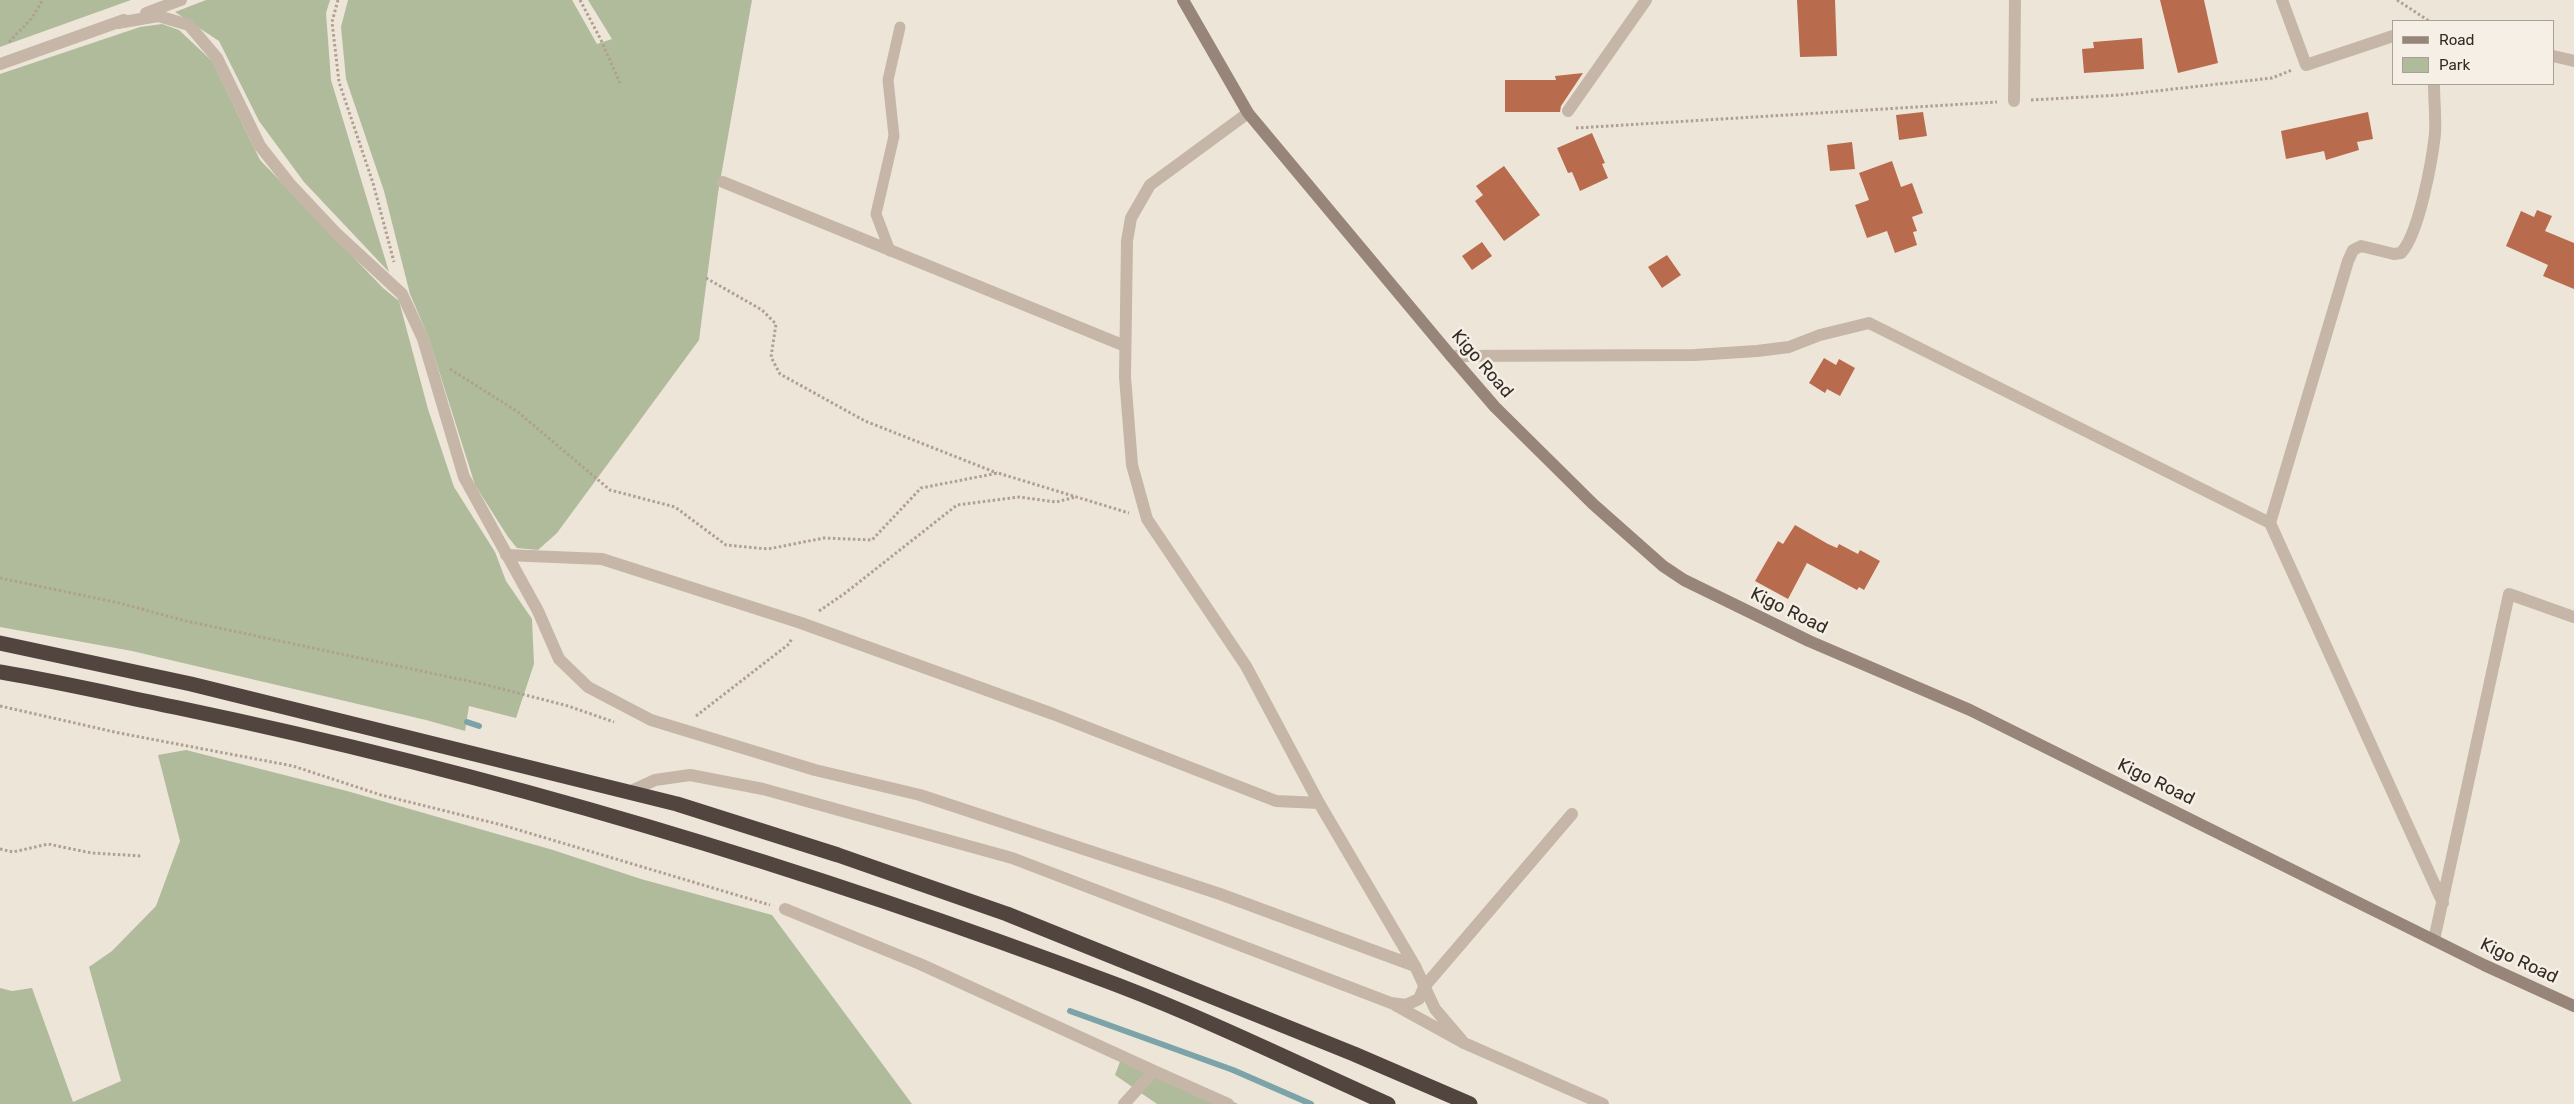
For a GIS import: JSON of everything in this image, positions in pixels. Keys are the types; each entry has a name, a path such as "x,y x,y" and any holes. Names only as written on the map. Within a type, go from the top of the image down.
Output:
{"highway":[{"path":"0,643 191,684 677,804 829,852 1007,914 1354,1054 1470,1104"},
{"path":"0,672 260,725 380,753 526,790 686,838 884,901 1121,987 1388,1104"}],"street":[{"path":"0,64 181,0"},
{"name":"Kigo Road","path":"1182,0 1248,113 1451,356 1495,407 1593,504 1663,566 1684,580 1810,641 1970,710 2434,940 2574,1006"},
{"path":"1568,111 1646,0"},
{"path":"2014,101 2015,0"},
{"path":"2282,0 2306,66 2392,36"},
{"path":"118,23 158,16 188,25 218,58 260,146 290,184 337,234 402,294 423,339 464,477 538,611 560,659 588,687 651,720 815,770 929,798 1220,894 1415,966"},
{"path":"2554,56 2574,61"},
{"path":"2270,524 2348,261 2353,250 2361,246 2394,254 2401,253 2407,245 2417,219 2434,134 2434,85"},
{"path":"1248,113 1150,185 1131,218 1128,241 1125,377 1132,465 1147,519 1246,666 1319,803 1415,966 1435,1009 1464,1043"},
{"path":"724,182 1126,346"},
{"path":"1451,356 1695,355 1757,351 1789,347 1820,336 1869,323 2270,524 2442,903"},
{"path":"506,555 602,559 620,564 801,623 1015,700 1276,801 1319,803"},
{"path":"2434,940 2509,594 2574,617"},
{"path":"629,792 655,780 690,775 773,792 1012,858 1391,1003 1464,1043 1603,1104"},
{"path":"1391,1003 1406,1005 1419,999 1424,987 1572,814"},
{"path":"785,910 920,964 1228,1104"},
{"path":"1124,1104 1154,1072"}],"lane":[{"path":"890,251 876,214 894,136 888,80 900,27"}],"path":[{"path":"6,46 32,19 43,0"},
{"path":"338,0 332,22 340,82 373,183 402,294"},
{"path":"580,0 602,40 620,83"},
{"path":"2397,0 2427,20"},
{"path":"1576,128 2120,95 2272,78 2306,66"},
{"path":"706,278 762,310 776,324 771,358 780,374 865,421 998,473 1147,519"},
{"path":"426,354 518,412 610,490 675,507 726,545 768,549 824,538 872,540 921,488 998,473"},
{"path":"0,706 119,733 293,766 381,795 512,828 785,910"},
{"path":"0,849 13,852 48,844 92,854 142,856"}],"green space":[{"path":"0,0 131,0 0,47"},
{"path":"206,0 330,0 326,13 331,80 389,272 304,182 259,121 219,41 175,12"},
{"path":"348,0 572,0 597,44 612,39 588,0 752,0 718,193 699,340 557,533 538,550 517,548 475,485 428,336 410,294 384,191 346,79 341,27"},
{"path":"162,24 179,30 212,61 260,160 383,288 399,301 428,409 454,487 495,552 506,581 532,619 534,664 516,718 469,706 465,731 426,720 132,651 0,627 0,74 140,27"},
{"path":"186,750 347,791 553,850 641,879 772,915 912,1104 0,1104 0,988 12,991 32,988 73,1102 121,1081 89,967 112,951 156,906 180,841 158,755"},
{"path":"1121,1059 1238,1104 1157,1104 1115,1075"}],"building":[{"path":"1797,0 1835,0 1837,56 1800,57"},
{"path":"2160,0 2204,0 2218,63 2178,73"},
{"path":"2142,38 2144,69 2084,73 2082,49 2094,48 2093,42"},
{"path":"1583,73 1561,106 1560,112 1505,112 1505,80 1556,80 1555,76"},
{"path":"1923,112 1927,136 1899,140 1896,115"},
{"path":"2368,112 2373,139 2357,142 2359,150 2326,160 2324,151 2286,159 2281,131"},
{"path":"1592,133 1605,163 1602,164 1608,178 1580,191 1572,172 1568,173 1557,148"},
{"path":"1852,142 1855,169 1830,171 1827,145"},
{"path":"1892,161 1901,187 1912,183 1923,213 1912,217 1917,231 1913,232 1917,245 1895,253 1887,231 1867,238 1855,205 1869,200 1859,173"},
{"path":"1504,166 1540,215 1504,241 1475,201 1483,195 1476,186"},
{"path":"2537,210 2552,216 2545,231 2574,243 2574,289 2543,276 2548,265 2506,246 2521,211 2534,217"},
{"path":"1482,242 1492,256 1472,270 1462,256"},
{"path":"1667,255 1681,275 1662,288 1648,267"},
{"path":"1824,358 1836,365 1839,359 1855,368 1840,396 1827,389 1825,393 1809,383"},
{"path":"1795,525 1837,548 1839,544 1858,554 1860,550 1880,561 1864,590 1859,587 1857,590 1807,563 1788,599 1755,581 1778,541 1783,544"}],"waterway":[{"path":"467,722 479,726"},
{"path":"1070,1011 1233,1070 1311,1104"}]}
